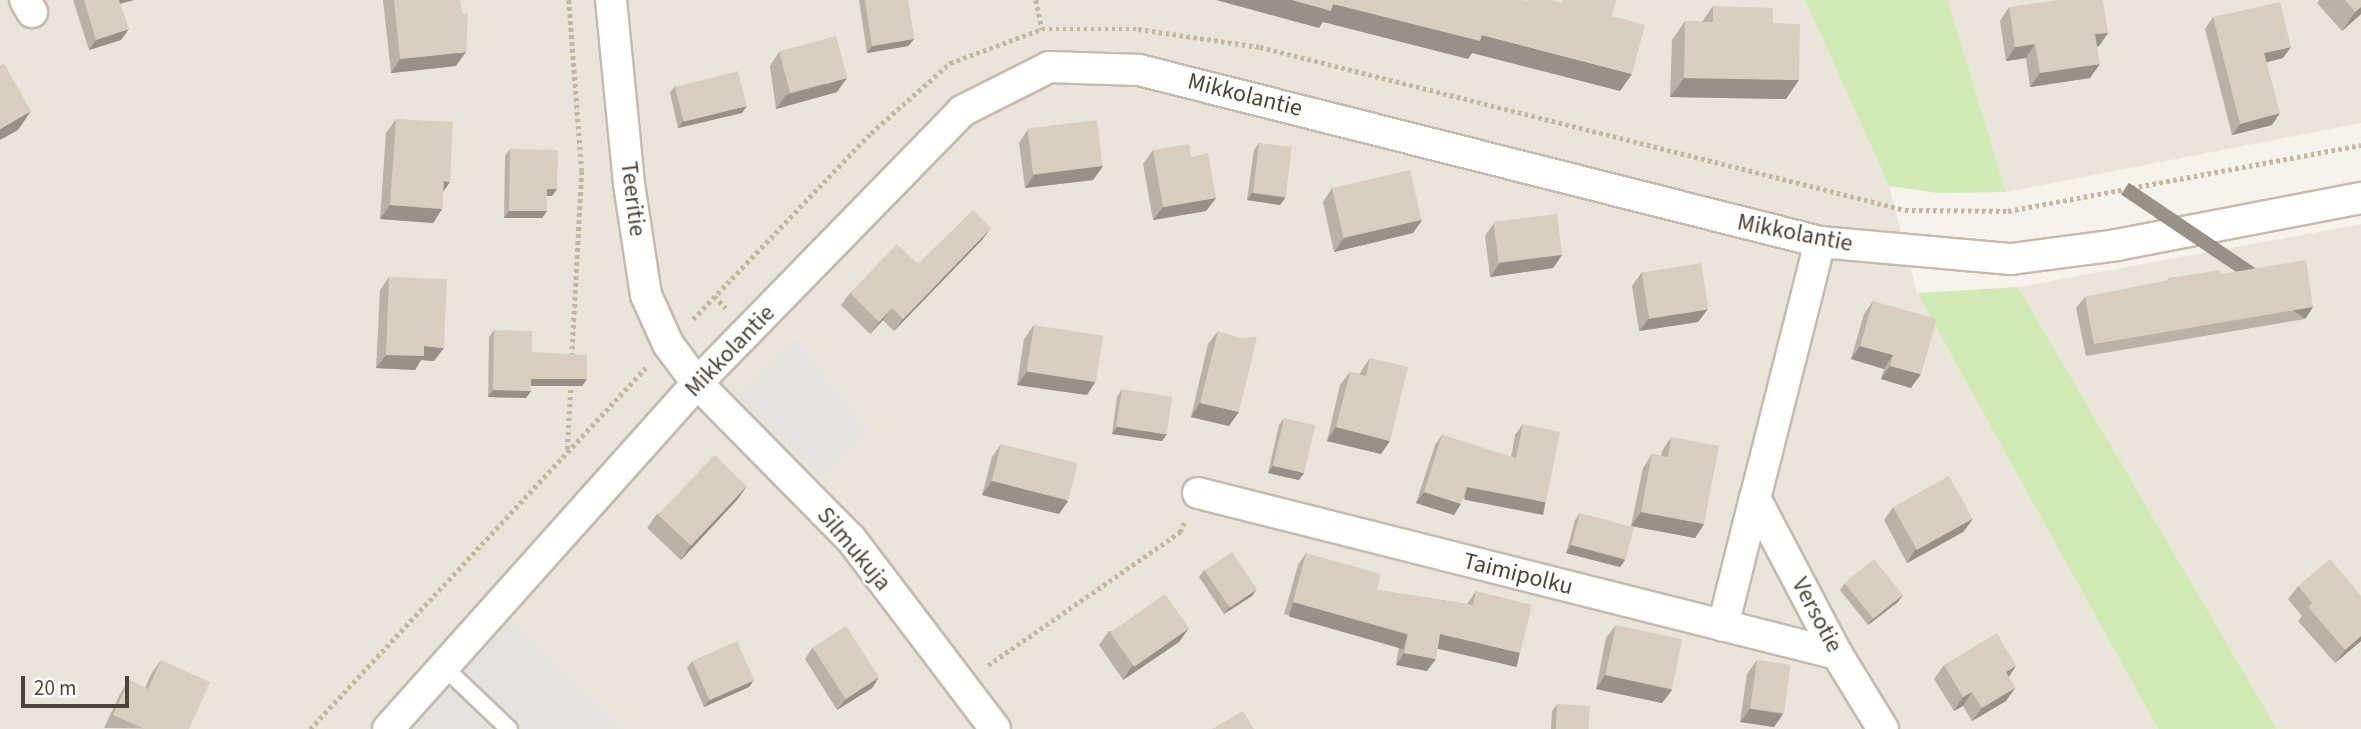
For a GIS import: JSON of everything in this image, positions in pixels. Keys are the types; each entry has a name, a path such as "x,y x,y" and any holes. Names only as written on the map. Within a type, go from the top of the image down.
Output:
{"street":[{"name":"Teeritie","path":"611,0 629,184 646,295 668,344 697,383"},
{"name":"Mikkolantie","path":"388,729 697,383 962,111 1049,67 1139,70 1820,242 2011,259 2117,245 2361,198"},
{"path":"1723,626 1820,242"},
{"name":"Silmukuja","path":"697,383 851,540 995,729"},
{"name":"Taimipolku","path":"1198,493 1837,654"},
{"name":"Versotie","path":"1755,498 1837,654 1883,729"}],"lane":[{"path":"445,668 509,729"}],"path":[{"path":"567,449 582,171 569,0"},
{"path":"1036,0 1042,29"},
{"path":"310,729 567,449 871,133 950,63 1042,29 1138,29 1259,47 1905,210 2008,211 2361,145"},
{"path":"961,683 1180,532 1198,493"}],"shaded area":[{"path":"0,0 1805,0 1889,186 1917,293 2158,729 0,729"},
{"path":"1948,0 2361,0 2361,123 2006,192"},
{"path":"2361,224 2361,729 2277,729 2018,287"},
{"path":"796,338 868,430 821,478 738,396"},
{"path":"510,621 625,729 408,729"}],"green space":[{"path":"1805,0 1948,0 2006,192 1938,193 1889,186"},
{"path":"2018,287 2277,729 2158,729 1917,293"}],"building":[{"path":"84,0 119,0 129,29 96,40"},
{"path":"394,0 460,0 462,14 468,13 466,52 400,59"},
{"path":"865,0 908,0 914,39 872,46"},
{"path":"1292,0 1551,0 1562,3 1563,0 1616,0 1612,16 1645,25 1632,74 1482,35 1480,41 1333,4 1331,11"},
{"path":"2059,0 2103,0 2108,33 2095,34 2100,64 2040,73 2035,44 2015,47 2009,7"},
{"path":"2345,0 2361,0 2361,7 2355,12"},
{"path":"2280,2 2291,47 2264,53 2280,113 2240,124 2213,17"},
{"path":"1713,6 1773,8 1773,23 1800,24 1799,80 1684,78 1685,21 1713,22"},
{"path":"836,36 847,78 790,93 779,51"},
{"path":"4,63 31,111 0,129 0,66"},
{"path":"738,71 747,106 684,122 675,87"},
{"path":"396,119 453,122 450,182 444,181 442,209 390,205"},
{"path":"1097,120 1103,166 1033,174 1028,129"},
{"path":"1259,143 1292,147 1286,197 1253,193"},
{"path":"1189,144 1191,157 1208,153 1216,198 1163,207 1153,150"},
{"path":"510,149 558,150 557,189 547,189 547,211 509,211"},
{"path":"1410,170 1421,220 1344,238 1332,188"},
{"path":"973,210 991,228 903,319 892,308 879,322 850,293 897,244 918,264"},
{"path":"1557,214 1562,255 1498,262 1493,222"},
{"path":"2306,260 2313,307 2094,344 2085,297 2169,278 2220,270 2221,274"},
{"path":"1701,263 1708,309 1649,319 1642,272"},
{"path":"389,277 447,279 444,348 424,346 424,356 386,355"},
{"path":"1873,301 1937,319 1921,374 1890,366 1893,355 1860,346"},
{"path":"1034,325 1103,336 1096,382 1027,371"},
{"path":"494,330 532,331 532,352 587,355 587,379 531,379 531,391 493,390"},
{"path":"1218,331 1241,338 1257,337 1239,412 1200,403"},
{"path":"1370,358 1408,367 1390,441 1336,427 1350,372 1366,376"},
{"path":"1122,389 1172,397 1166,435 1116,427"},
{"path":"1284,418 1315,425 1304,473 1273,466"},
{"path":"1523,424 1560,432 1546,502 1467,487 1461,504 1424,492 1442,435 1516,458"},
{"path":"1671,437 1719,446 1704,524 1641,512 1652,454 1668,457"},
{"path":"1001,444 1078,463 1068,500 992,481"},
{"path":"714,455 747,486 691,546 658,515"},
{"path":"1949,476 1973,519 1917,550 1893,507"},
{"path":"1580,513 1634,527 1626,559 1571,545"},
{"path":"1232,552 1257,589 1230,608 1205,570"},
{"path":"1306,553 1381,574 1377,590 1473,605 1476,591 1532,605 1520,653 1440,634 1436,659 1404,653 1408,634 1293,602"},
{"path":"1874,559 1903,595 1873,619 1844,583"},
{"path":"2330,559 2361,596 2361,636 2345,650 2308,607 2312,603 2298,586"},
{"path":"1165,594 1189,628 1134,667 1110,632"},
{"path":"1616,625 1683,639 1672,689 1605,675"},
{"path":"846,626 879,677 846,699 812,648"},
{"path":"1997,633 2016,666 2006,672 2015,688 1982,708 1972,692 1963,697 1944,665"},
{"path":"737,641 754,680 710,700 692,661"},
{"path":"161,660 210,682 189,729 145,729 113,715 129,680 148,689"},
{"path":"1757,660 1791,665 1784,713 1750,709"},
{"path":"1557,704 1590,706 1589,729 1556,729"},
{"path":"1243,711 1254,729 1212,729"}]}
